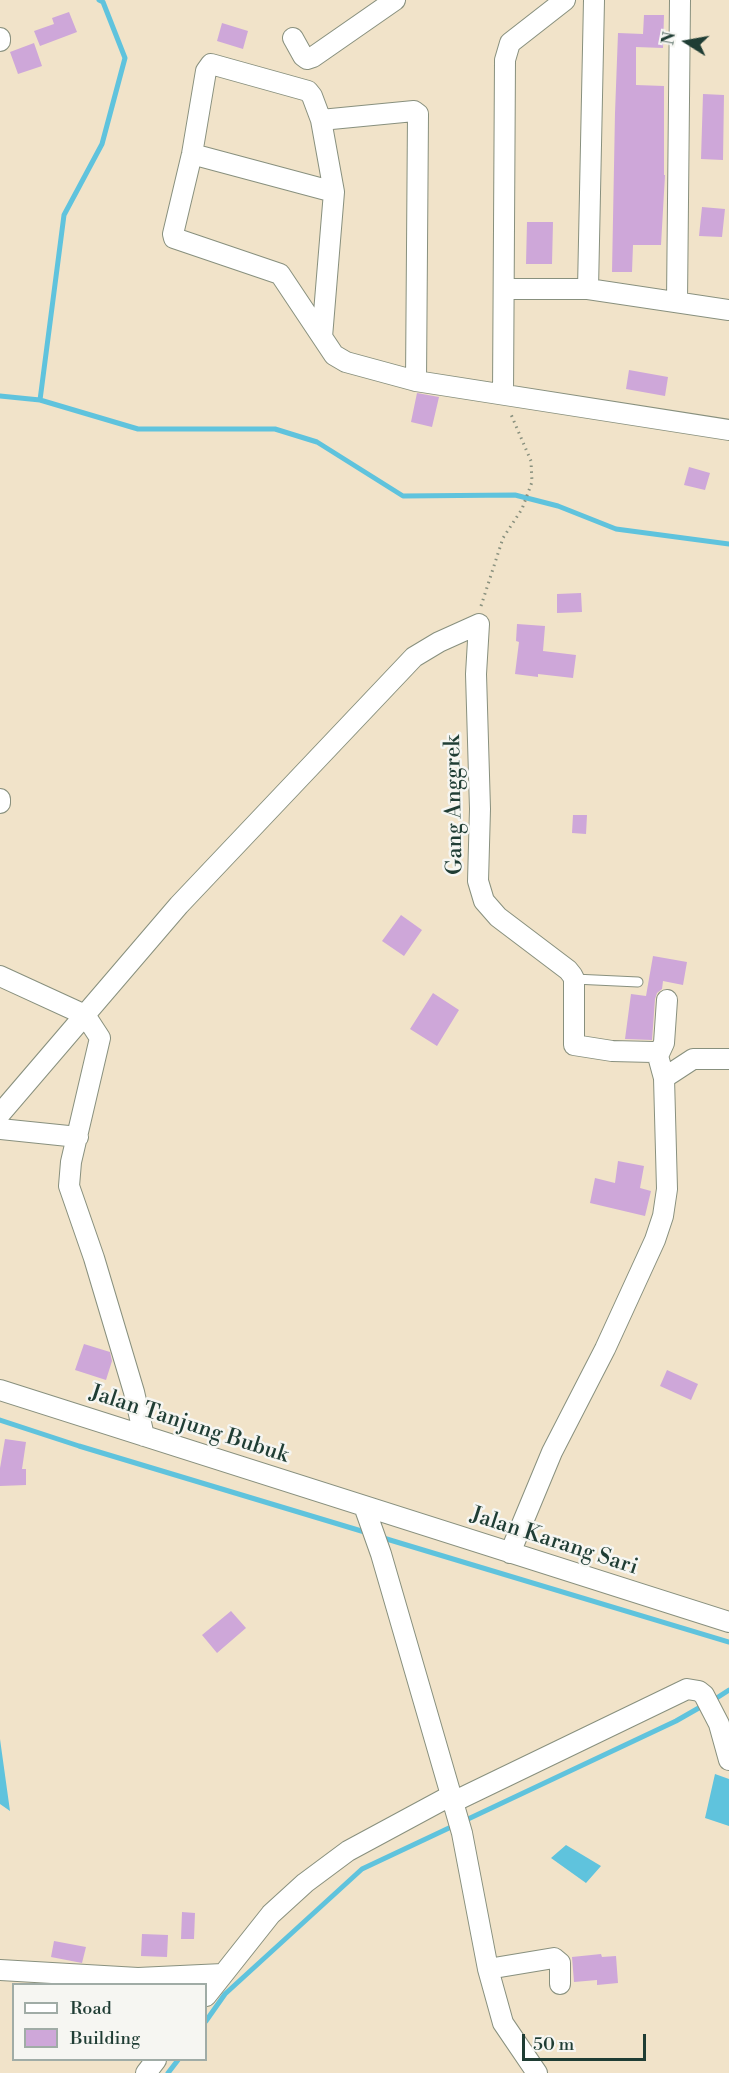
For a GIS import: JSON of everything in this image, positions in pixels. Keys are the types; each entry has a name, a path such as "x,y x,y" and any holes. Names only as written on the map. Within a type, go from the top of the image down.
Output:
{"street":[{"path":"293,38 307,59 395,0"},
{"path":"503,394 505,60 510,43 565,0"},
{"path":"588,289 594,0"},
{"path":"677,302 680,0"},
{"path":"322,337 334,192 321,120 312,96 308,91 211,64 206,71 192,154 173,234 174,238 280,274 334,356 346,362 416,381 729,430"},
{"path":"321,120 414,111 418,114 416,381"},
{"path":"192,154 334,192"},
{"path":"504,289 588,289 729,310"},
{"path":"0,1114 179,905 414,657 480,615"},
{"name":"Gang Anggrek","path":"480,615 476,674 480,809 478,881 484,901 498,917 568,970 574,979"},
{"path":"0,976 85,1015 100,1038 71,1162 69,1186 94,1258 131,1381 144,1436"},
{"path":"510,1553 552,1452 605,1349 658,1232 667,1189 664,1078 658,1056 653,1052 612,1051 574,1046 574,979"},
{"path":"658,1056 663,1043 667,1000"},
{"path":"664,1078 693,1059 729,1059"},
{"path":"0,1130 78,1137"},
{"name":"Jalan Tanjung Bubuk","path":"0,1390 144,1436 367,1513"},
{"path":"367,1513 462,1833 488,1969 503,2023 537,2073"},
{"name":"Jalan Karang Sari","path":"367,1513 510,1553 729,1622"},
{"path":"207,1995 271,1914 305,1883 348,1851 687,1689 699,1691 704,1695 719,1724 729,1760"},
{"path":"488,1969 554,1958 560,1963 561,1984"},
{"path":"0,1970 138,1978 223,1974"},
{"path":"146,2073 155,2061"}],"lane":[{"path":"574,979 638,982"}],"path":[{"path":"480,615 502,538 522,509 532,482 531,461 503,394"}],"water":[{"path":"0,1739 10,1811 0,1804"},
{"path":"715,1774 729,1779 729,1826 705,1818"},
{"path":"566,1845 601,1866 586,1883 551,1858"}],"building":[{"path":"69,12 77,32 40,46 34,31 54,24 52,18"},
{"path":"644,15 664,15 663,48 636,47 636,85 664,86 665,175 661,245 633,245 632,272 612,272 618,33 643,34"},
{"path":"222,23 248,31 243,49 217,41"},
{"path":"34,43 42,66 18,74 10,52"},
{"path":"703,94 724,95 723,160 701,159"},
{"path":"702,207 725,209 722,237 699,236"},
{"path":"527,222 553,222 552,264 526,264"},
{"path":"629,370 668,377 665,396 626,389"},
{"path":"417,393 439,397 432,427 411,422"},
{"path":"689,467 710,473 705,490 684,485"},
{"path":"581,593 582,612 557,613 557,594"},
{"path":"517,624 545,626 543,651 576,655 573,678 515,674 519,642 516,641"},
{"path":"573,815 587,815 586,834 572,833"},
{"path":"401,915 422,930 404,956 382,941"},
{"path":"653,956 687,962 683,985 663,981 662,989 657,993 655,999 652,1040 625,1039 631,994 646,996"},
{"path":"433,993 459,1010 437,1046 410,1029"},
{"path":"618,1161 644,1166 640,1188 651,1191 645,1216 590,1203 595,1178 615,1183"},
{"path":"84,1344 110,1352 112,1361 106,1380 75,1370"},
{"path":"667,1370 698,1384 691,1400 660,1386"},
{"path":"5,1439 26,1442 22,1469 26,1469 26,1485 0,1486 0,1468"},
{"path":"231,1611 246,1628 217,1653 202,1635"},
{"path":"182,1912 195,1913 194,1939 181,1939"},
{"path":"142,1934 168,1935 167,1957 141,1956"},
{"path":"54,1941 86,1947 82,1963 51,1957"},
{"path":"601,1954 602,1957 616,1956 618,1983 597,1985 597,1980 574,1982 572,1957"}],"waterway":[{"path":"40,400 64,215 102,144 125,58 103,2 99,0"},
{"path":"0,396 40,400 138,429 275,429 317,442 403,496 515,495 558,506 616,529 729,544"},
{"path":"0,1420 368,1533"},
{"path":"380,1537 729,1642"},
{"path":"712,1701 729,1690"},
{"path":"207,2020 225,1994 362,1869 676,1721 704,1705"},
{"path":"168,2073 177,2061"}]}
